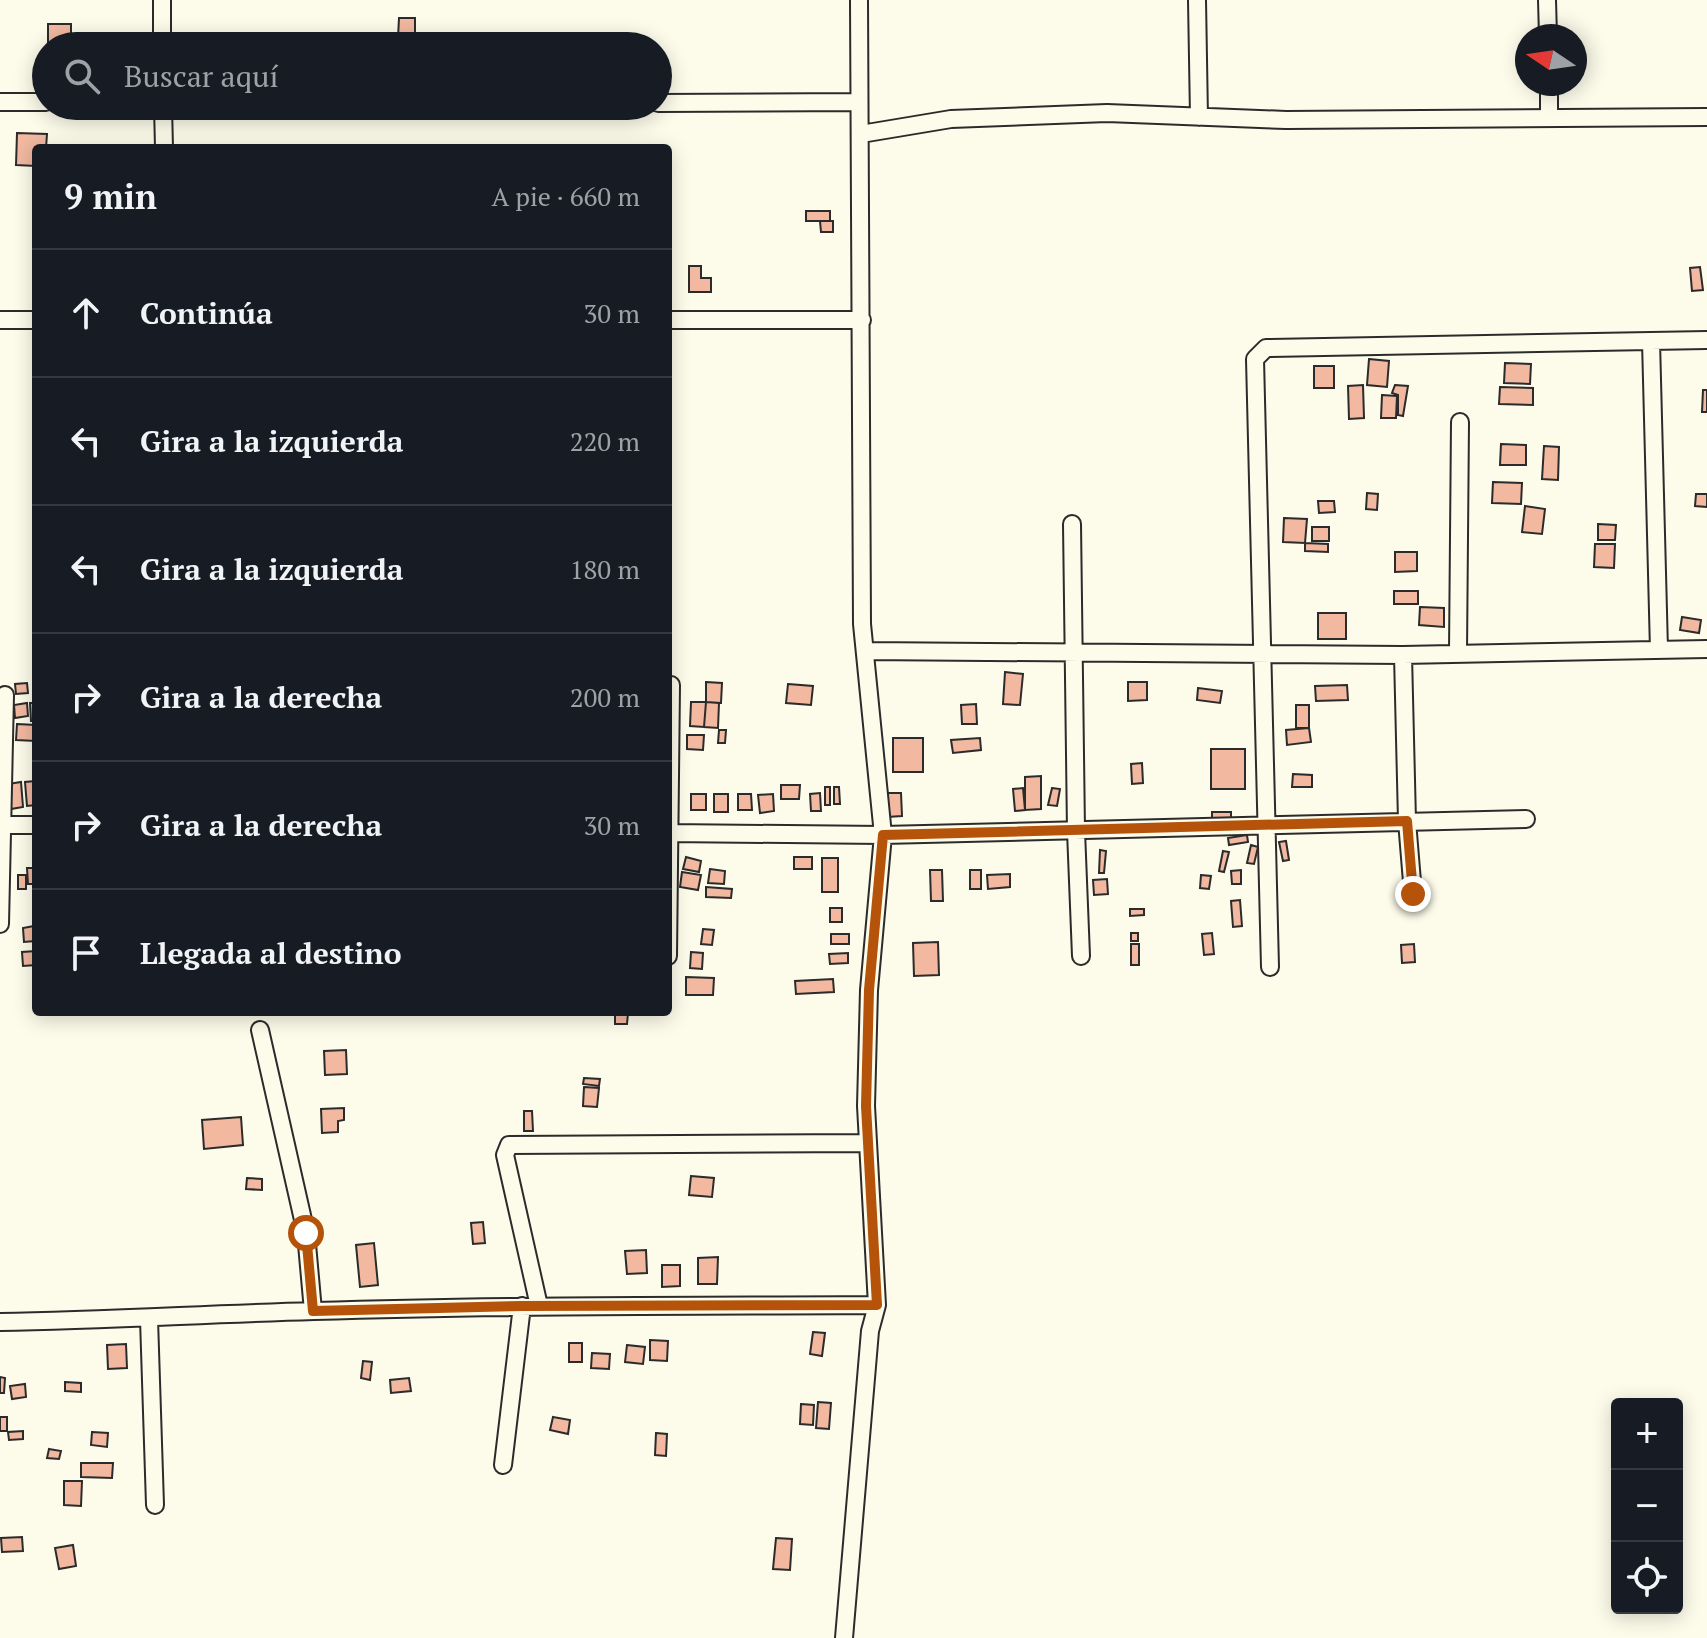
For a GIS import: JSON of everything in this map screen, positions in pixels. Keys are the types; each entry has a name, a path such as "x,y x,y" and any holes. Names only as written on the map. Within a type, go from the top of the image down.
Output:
{"street":[{"path":"162,0 162,32"},
{"path":"844,1638 870,1331 877,1305 866,1106 869,990 883,835 862,624 859,0"},
{"path":"1197,0 1199,117"},
{"path":"1547,0 1548,24"},
{"path":"1549,96 1549,117"},
{"path":"0,102 32,102"},
{"path":"672,103 859,102"},
{"path":"861,134 951,119 1107,113 1286,120 1707,117"},
{"path":"163,120 164,144"},
{"path":"0,320 32,320"},
{"path":"672,320 862,320"},
{"path":"1270,967 1255,359 1258,352 1266,348 1707,340"},
{"path":"1651,341 1659,650"},
{"path":"1458,653 1460,422"},
{"path":"1072,524 1081,956"},
{"path":"865,651 1403,655 1707,649"},
{"path":"1403,655 1407,821 1413,894"},
{"path":"0,924 5,695"},
{"path":"672,833 883,835 1526,819"},
{"path":"1,825 32,825"},
{"path":"260,1030 306,1233 313,1311"},
{"path":"503,1465 531,1306 505,1155 509,1145 868,1143"},
{"path":"0,1322 531,1306 877,1305"},
{"path":"149,1319 155,1505"}],"building":[{"path":"399,18 415,18 415,32 398,32"},
{"path":"48,24 71,24 71,32 48,32"},
{"path":"17,133 47,134 46,144 32,144 32,166 16,165"},
{"path":"806,211 830,211 830,221 806,221"},
{"path":"820,221 833,221 833,232 821,232"},
{"path":"689,266 701,266 701,278 711,278 711,292 689,292"},
{"path":"1700,267 1703,290 1692,291 1690,268"},
{"path":"1369,359 1389,361 1387,387 1367,385"},
{"path":"1505,363 1531,364 1530,384 1504,383"},
{"path":"1314,366 1334,366 1334,388 1314,388"},
{"path":"1363,385 1364,418 1349,419 1348,386"},
{"path":"1395,385 1408,386 1403,416 1398,415 1398,395 1392,393"},
{"path":"1500,387 1533,388 1533,405 1499,404"},
{"path":"1703,390 1707,390 1707,412 1702,412"},
{"path":"1382,395 1397,396 1396,418 1381,418"},
{"path":"1501,444 1526,445 1526,465 1500,465"},
{"path":"1544,446 1559,447 1558,480 1542,479"},
{"path":"1493,482 1522,483 1521,504 1492,503"},
{"path":"1367,493 1378,494 1377,510 1366,509"},
{"path":"1696,494 1707,494 1707,507 1695,506"},
{"path":"1318,501 1334,501 1335,512 1319,513"},
{"path":"1525,506 1545,509 1542,534 1522,532"},
{"path":"1284,518 1307,519 1305,543 1283,542"},
{"path":"1598,524 1616,525 1615,540 1598,540"},
{"path":"1312,527 1329,527 1329,541 1312,541"},
{"path":"1305,543 1328,544 1328,552 1305,551"},
{"path":"1595,544 1615,544 1614,568 1594,567"},
{"path":"1395,552 1417,552 1417,571 1395,572"},
{"path":"1394,591 1418,591 1418,604 1394,604"},
{"path":"1420,607 1444,608 1444,627 1419,625"},
{"path":"1318,613 1346,613 1346,639 1318,639"},
{"path":"1682,617 1701,620 1699,633 1680,630"},
{"path":"1005,672 1023,674 1020,705 1003,704"},
{"path":"706,682 722,683 721,703 706,702"},
{"path":"1128,682 1147,682 1147,700 1128,701"},
{"path":"27,683 28,693 16,694 15,684"},
{"path":"788,684 813,686 811,705 786,703"},
{"path":"1347,685 1348,700 1316,701 1315,686"},
{"path":"1198,688 1222,691 1220,703 1197,700"},
{"path":"691,702 706,702 704,727 690,726"},
{"path":"706,702 719,703 718,728 704,727"},
{"path":"27,703 28,716 15,718 14,705"},
{"path":"976,704 977,724 962,724 961,705"},
{"path":"1296,705 1309,705 1309,728 1296,728"},
{"path":"17,724 32,725 32,741 16,740"},
{"path":"1309,728 1311,742 1287,745 1286,730"},
{"path":"719,730 726,730 725,743 718,743"},
{"path":"687,735 704,735 703,750 687,749"},
{"path":"893,738 923,738 923,772 893,772"},
{"path":"980,738 981,750 953,753 951,740"},
{"path":"1211,749 1245,749 1245,789 1211,789"},
{"path":"1142,763 1143,783 1132,784 1131,764"},
{"path":"1293,774 1312,775 1312,787 1292,787"},
{"path":"1041,776 1041,809 1025,810 1025,777"},
{"path":"32,781 32,805 27,806 25,782"},
{"path":"21,782 23,807 11,809 8,784"},
{"path":"781,785 800,785 799,799 781,799"},
{"path":"825,787 830,787 830,805 825,805"},
{"path":"834,787 839,787 840,804 834,804"},
{"path":"1023,788 1025,810 1015,811 1013,789"},
{"path":"1052,788 1060,789 1057,806 1048,805"},
{"path":"820,793 821,811 811,811 810,794"},
{"path":"887,793 901,793 902,816 887,817"},
{"path":"691,794 706,794 706,810 691,810"},
{"path":"714,794 728,794 728,812 714,812"},
{"path":"738,794 751,794 752,810 738,810"},
{"path":"773,794 774,811 760,813 758,795"},
{"path":"1212,812 1231,812 1231,819 1212,819"},
{"path":"1247,835 1248,842 1229,845 1228,838"},
{"path":"1286,841 1289,860 1283,861 1279,842"},
{"path":"1251,845 1258,847 1254,864 1247,863"},
{"path":"1100,850 1106,851 1104,873 1099,873"},
{"path":"1223,851 1229,852 1224,872 1219,871"},
{"path":"686,857 701,861 699,872 683,869"},
{"path":"794,857 812,857 812,869 794,869"},
{"path":"822,858 838,858 838,892 822,892"},
{"path":"27,868 32,868 32,884 28,884"},
{"path":"710,869 725,871 724,884 708,883"},
{"path":"930,870 942,870 943,901 931,901"},
{"path":"970,870 981,870 981,889 970,889"},
{"path":"1241,870 1241,884 1232,884 1231,871"},
{"path":"682,872 701,875 698,890 680,887"},
{"path":"1010,874 1010,887 988,889 987,875"},
{"path":"18,875 26,875 26,889 18,889"},
{"path":"1201,875 1211,876 1209,889 1200,888"},
{"path":"1107,879 1108,894 1094,895 1093,880"},
{"path":"706,887 732,889 731,898 706,897"},
{"path":"1240,900 1242,926 1233,927 1231,901"},
{"path":"830,908 842,908 842,922 830,922"},
{"path":"1130,909 1144,909 1144,915 1130,916"},
{"path":"32,926 32,941 24,942 23,928"},
{"path":"703,929 714,930 712,945 701,944"},
{"path":"1131,933 1138,933 1138,941 1131,941"},
{"path":"1212,933 1214,954 1204,955 1202,934"},
{"path":"831,934 849,934 849,944 831,944"},
{"path":"938,942 939,975 914,976 913,943"},
{"path":"1131,944 1139,944 1139,965 1131,965"},
{"path":"1414,944 1415,962 1402,963 1401,945"},
{"path":"32,951 32,965 23,966 22,952"},
{"path":"691,952 703,953 702,969 690,968"},
{"path":"848,953 848,963 830,964 829,954"},
{"path":"686,977 714,978 713,995 686,995"},
{"path":"833,979 834,992 796,994 795,981"},
{"path":"615,1016 628,1016 627,1024 615,1024"},
{"path":"346,1050 347,1074 325,1075 324,1051"},
{"path":"584,1078 600,1079 599,1086 583,1084"},
{"path":"584,1087 599,1088 597,1107 583,1106"},
{"path":"344,1108 344,1120 338,1121 338,1132 322,1133 321,1109"},
{"path":"524,1111 532,1111 533,1131 524,1131"},
{"path":"241,1117 243,1145 204,1149 202,1120"},
{"path":"691,1176 714,1178 712,1197 689,1195"},
{"path":"247,1178 262,1179 262,1190 246,1189"},
{"path":"483,1222 485,1243 473,1244 471,1223"},
{"path":"374,1243 378,1285 360,1287 356,1245"},
{"path":"646,1250 647,1273 627,1274 625,1251"},
{"path":"718,1257 717,1284 698,1284 698,1258"},
{"path":"662,1265 680,1265 680,1286 662,1287"},
{"path":"813,1332 825,1333 822,1356 810,1354"},
{"path":"650,1340 668,1341 667,1361 650,1360"},
{"path":"569,1343 582,1343 582,1362 569,1362"},
{"path":"126,1344 127,1368 108,1369 107,1345"},
{"path":"627,1345 645,1347 643,1364 625,1362"},
{"path":"592,1353 610,1354 609,1369 591,1368"},
{"path":"363,1361 372,1362 370,1380 361,1378"},
{"path":"0,1377 5,1378 4,1393 0,1393"},
{"path":"409,1378 411,1391 391,1393 390,1380"},
{"path":"65,1382 81,1383 81,1392 65,1391"},
{"path":"25,1384 26,1397 12,1399 10,1386"},
{"path":"818,1402 831,1403 829,1429 816,1428"},
{"path":"801,1404 814,1405 813,1425 800,1424"},
{"path":"0,1417 7,1417 7,1431 0,1431"},
{"path":"553,1417 570,1420 568,1434 550,1430"},
{"path":"23,1431 23,1439 9,1440 8,1432"},
{"path":"92,1432 108,1433 107,1447 91,1445"},
{"path":"656,1433 667,1434 666,1456 655,1455"},
{"path":"49,1449 61,1451 59,1459 47,1458"},
{"path":"81,1463 113,1463 112,1478 81,1477"},
{"path":"64,1481 82,1481 81,1506 64,1505"},
{"path":"22,1537 23,1551 2,1552 1,1538"},
{"path":"776,1538 792,1539 790,1570 773,1569"},
{"path":"73,1545 76,1566 59,1569 55,1548"}],"route":[{"path":"306,1233 313,1311 522,1306 877,1305 866,1106 869,990 883,835 1407,821 1413,894"}]}
